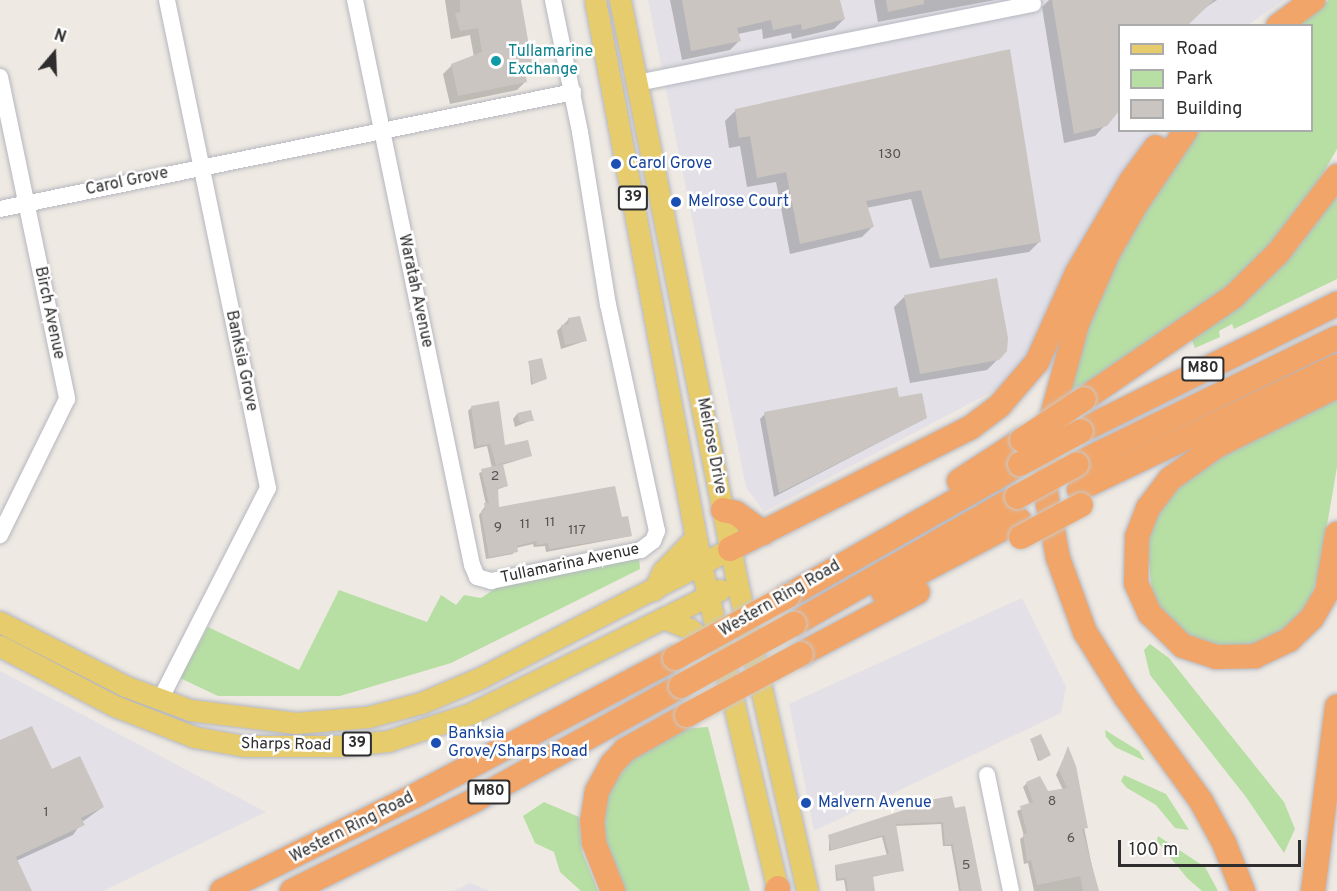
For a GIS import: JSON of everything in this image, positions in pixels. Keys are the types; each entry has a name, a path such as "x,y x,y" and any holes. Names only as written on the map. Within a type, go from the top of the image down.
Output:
{"highway":[{"path":"1281,24 1313,0"},
{"path":"1288,24 1313,0"},
{"path":"730,549 970,428 1000,405 1037,362 1077,273 1108,216 1168,132"},
{"path":"1185,132 1108,253 1074,333 1048,427 1046,494 1058,558 1085,632 1125,696 1202,801 1224,843 1243,891"},
{"path":"878,542 949,488 1233,297 1278,253 1337,176"},
{"name":"Western Ring Road","path":"222,891 418,794 675,658 788,596 878,542 1081,431 1332,307"},
{"name":"Western Ring Road","path":"292,891 684,700 797,638 1017,496 1077,464 1330,341"},
{"path":"797,638 1020,529 1080,497 1192,450 1328,380"},
{"path":"1328,380 1218,445 1170,479 1148,508 1139,530 1135,549 1137,583 1150,614 1183,646 1216,657 1255,656 1289,640 1321,604 1331,576 1337,534"},
{"path":"723,510 736,513 764,533"},
{"path":"613,891 594,843 592,822 597,792 612,764 625,750 684,700"},
{"path":"1313,891 1337,707"}],"main road":[{"name":"Melrose Drive","path":"594,0 701,565 778,890"},
{"name":"Melrose Drive","path":"620,0 730,549 807,891"},
{"path":"633,201 660,196"},
{"path":"654,591 663,571 696,537"},
{"name":"Sharps Road","path":"0,622 85,667 160,700 190,710 248,720 296,723 368,717 460,687 654,591 730,549"},
{"name":"Sharps Road","path":"0,646 115,706 194,737 244,746 292,748 370,743 430,729 472,713 737,582"},
{"path":"664,618 690,628 704,640 718,642"},
{"path":"368,717 370,743"}],"street":[{"name":"Banksia Grove","path":"160,700 268,488 167,0"},
{"name":"Waratah Avenue","path":"355,0 472,566 481,579"},
{"path":"553,0 573,92"},
{"path":"637,83 1034,4"},
{"name":"Birch Avenue","path":"0,77 67,399 0,535"},
{"name":"Carol Grove","path":"0,209 573,92"},
{"name":"Tullamarina Avenue","path":"481,579 496,581 641,550 655,538 656,518 609,304 573,92"},
{"path":"987,775 1011,891"}],"shaded area":[{"path":"648,0 1284,0 1249,24 1118,24 1118,132 1157,132 1131,161 1018,378 764,512 746,487"},
{"path":"1022,598 1066,687 1061,713 814,831 789,704"},
{"path":"0,671 266,812 103,891 0,891"},
{"path":"470,883 490,891 453,891"}],"green space":[{"path":"1329,0 1337,0 1337,149 1321,177 1282,233 1234,285 1177,330 1066,394 1089,318 1124,244 1198,132 1313,132 1313,24 1298,24"},
{"path":"1337,191 1337,279 1234,329 1232,324 1219,331 1220,337 1195,348 1192,340 1277,269 1299,246"},
{"path":"1337,399 1337,467 1318,578 1307,606 1284,633 1242,653 1190,640 1159,608 1152,592 1147,541 1153,521 1170,496 1212,459"},
{"path":"639,558 640,569 451,663 340,696 218,696 180,678 208,627 299,670 339,590 427,622 441,595 456,605 464,595 481,598 496,588"},
{"path":"1150,644 1169,658 1284,802 1295,829 1284,853 1246,797 1150,675 1144,650"},
{"path":"708,727 750,891 624,891 603,851 604,807 611,786 637,753 681,729"},
{"path":"1105,730 1139,751 1145,761 1115,747 1106,737"},
{"path":"1124,775 1166,794 1189,830 1175,828 1156,805 1127,788 1121,781"},
{"path":"544,802 579,817 582,852 598,891 581,891 560,872 554,852 535,843 523,816"},
{"path":"1158,836 1205,867 1218,891 1202,891 1187,878 1157,841"}],"building":[{"name":"Tullamarine Exchange","path":"460,0 521,0 532,63 524,64 527,82 458,96 451,64 482,52 478,28 460,31 455,13 460,12"},
{"path":"682,0 840,0 845,19 802,30 801,24 773,30 771,20 737,28 741,41 691,51"},
{"path":"886,0 924,0 924,4 888,12"},
{"path":"1052,0 1214,0 1189,24 1118,24 1118,112 1107,126 1074,134"},
{"path":"1010,49 1041,242 940,259 921,190 866,201 874,227 800,244 786,172 757,178 750,136 739,138 735,109"},
{"path":"997,278 1008,338 1007,351 999,360 920,374 904,295"},
{"path":"580,316 587,341 565,345 561,325 569,324 568,318"},
{"path":"542,358 547,379 533,384 528,361"},
{"path":"897,387 899,397 922,393 927,418 779,493 764,412"},
{"path":"499,401 505,445 528,440 532,456 496,465 490,444 477,446 471,406"},
{"path":"531,410 534,421 520,422 517,413"},
{"path":"503,464 508,486 498,488 499,507 615,486 622,517 628,516 632,536 549,549 548,543 537,545 536,541 517,546 518,552 489,557 481,511 485,510 484,503 489,503 481,469"},
{"path":"32,726 52,769 80,756 104,807 81,818 85,825 16,857 32,891 0,891 0,740"},
{"path":"1041,734 1051,755 1040,761 1030,739"},
{"path":"1068,746 1076,766 1088,828 1082,829 1099,891 1083,891 1080,876 1037,885 1031,860 1027,861 1023,834 1027,833 1020,806 1033,802 1026,782 1040,776 1048,791 1067,788 1059,770"},
{"path":"952,796 955,808 965,806 982,891 961,891 953,844 945,845 943,822 896,824 904,871 873,876 875,891 848,891 846,878 838,879 835,865 889,854 884,835 831,850 828,835 907,809 906,804"}],"place":[{"name":"Tullamarine Exchange","path":"496,61"},
{"name":"Carol Grove","path":"616,164"},
{"name":"Melrose Court","path":"676,202"},
{"name":"Banksia Grove/Sharps Road","path":"436,743"},
{"name":"Malvern Avenue","path":"806,803"}]}
